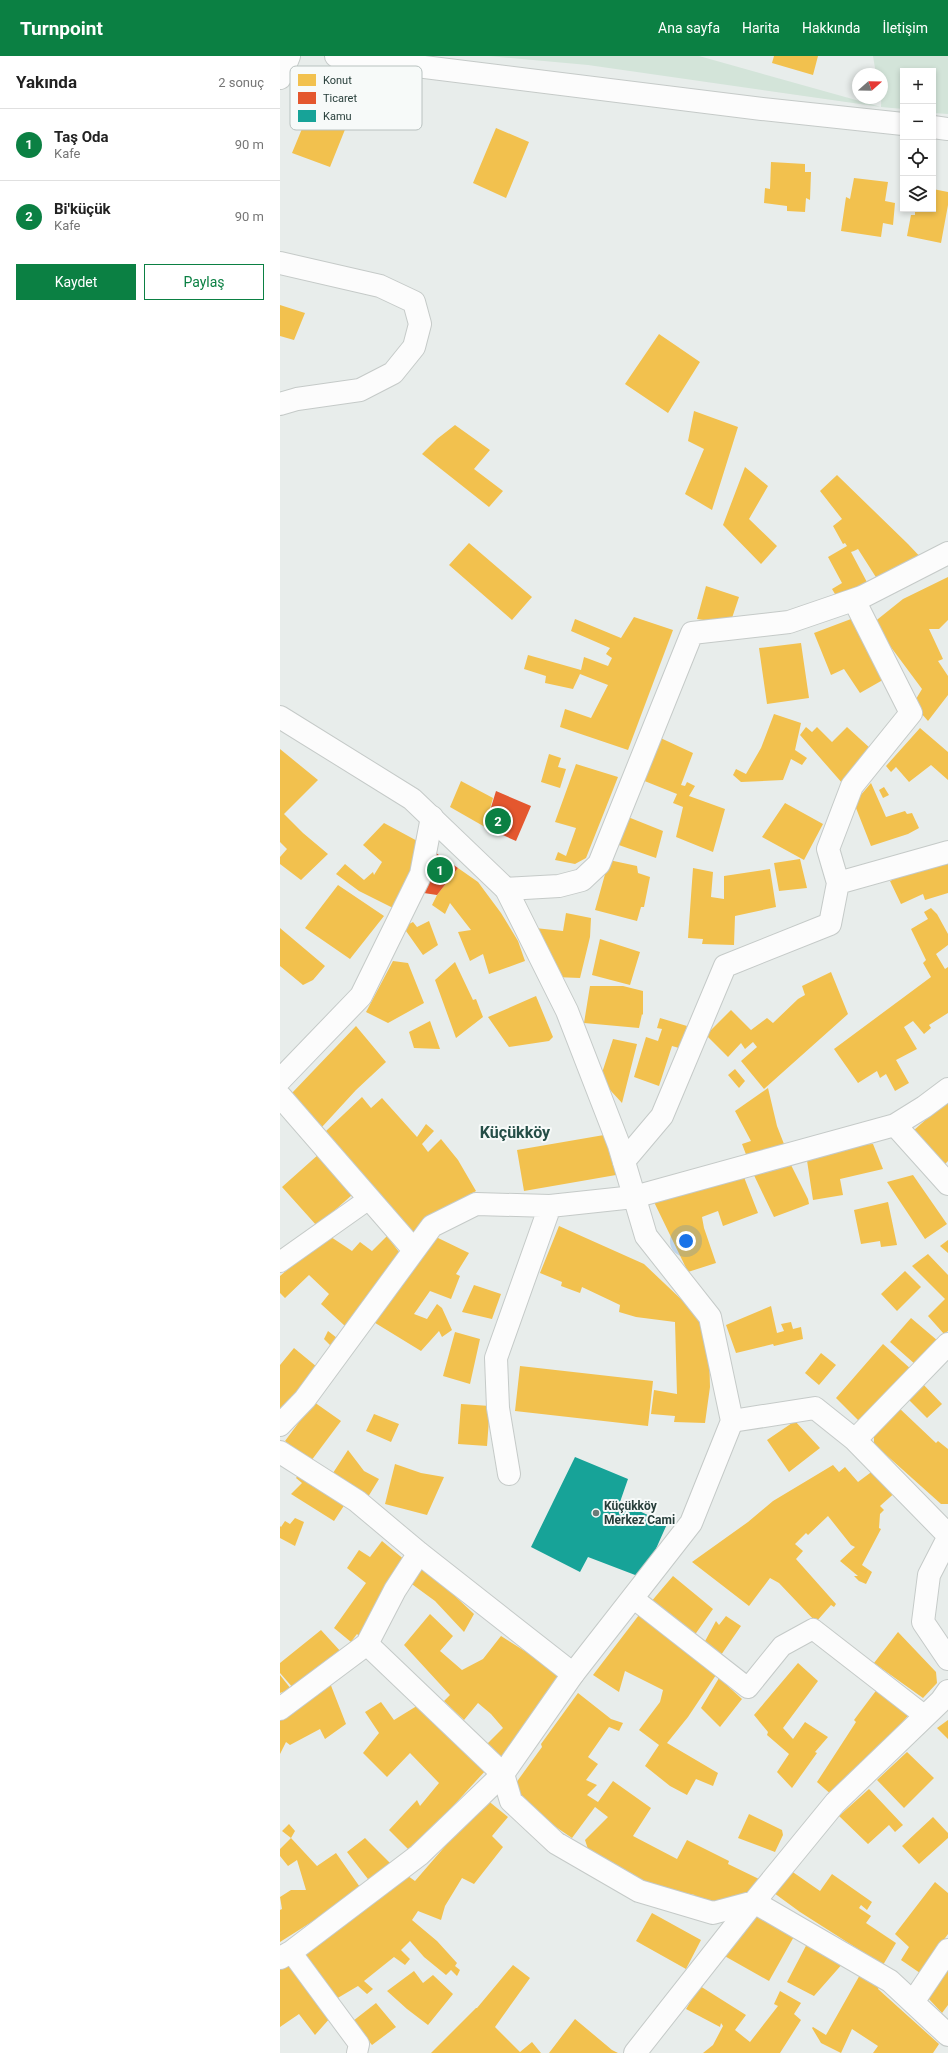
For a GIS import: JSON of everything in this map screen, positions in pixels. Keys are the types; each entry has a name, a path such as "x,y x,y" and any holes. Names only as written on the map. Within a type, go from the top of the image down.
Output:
{"street":[{"path":"280,78 289,56"},
{"path":"336,56 416,66"},
{"path":"422,67 762,109 900,124"},
{"path":"936,127 948,129"},
{"path":"280,263 380,286 414,302 420,324 414,347 393,373 360,390 297,399 280,404"},
{"path":"506,889 559,886 582,880 599,864 692,633 789,622 854,600 948,552"},
{"path":"624,1161 662,1116 725,966 830,924 838,883 828,849 852,786 911,713 854,600"},
{"path":"280,717 412,800 432,817 506,889 567,1011 624,1161 646,1236 710,1317 732,1421 691,1523 573,1674 503,1774 419,1855 286,1955 360,2044 357,2053"},
{"path":"280,1080 361,996 421,874 432,817"},
{"path":"838,883 948,852"},
{"path":"280,1425 305,1399 432,1226 476,1204 550,1206 634,1197 895,1125 924,1107 948,1089"},
{"path":"280,1096 414,1250"},
{"path":"895,1125 948,1184"},
{"path":"280,1262 369,1199"},
{"path":"509,1474 498,1408 496,1358 550,1206"},
{"path":"855,1440 948,1344"},
{"path":"732,1421 816,1408 855,1440 948,1537 929,1575 923,1622 948,1659"},
{"path":"280,1452 357,1501 512,1628 573,1674"},
{"path":"280,1709 367,1644 395,1590 419,1553"},
{"path":"632,1598 748,1688 782,1646 813,1629 925,1716"},
{"path":"367,1644 503,1774 511,1801 556,1843 639,1890 713,1913 754,1902 890,1980 948,2035"},
{"path":"635,2053 754,1902 835,1803 946,1697"},
{"path":"913,2002 948,1950"}],"green space":[{"path":"489,56 699,56 852,99 852,103 588,65"},
{"path":"873,56 948,56 948,114 936,113 936,68 900,68 900,109 881,107 881,104 888,104 888,68 875,68"},
{"path":"860,104 870,104 881,107"}],"building: Konut":[{"path":"774,56 818,56 813,75 772,63"},
{"path":"496,128 529,142 506,198 473,183"},
{"path":"301,130 345,130 330,167 292,153"},
{"path":"771,162 805,164 805,172 811,172 810,200 806,198 805,212 787,211 787,206 764,203 765,188 770,189"},
{"path":"854,178 888,182 885,201 895,203 893,225 883,223 881,237 841,231 846,197 850,199"},
{"path":"936,190 948,192 948,205 941,243 907,236 911,215 915,215 915,212 936,212"},
{"path":"280,305 305,313 294,340 280,336"},
{"path":"659,334 700,362 668,413 625,384"},
{"path":"694,411 738,427 712,510 685,494 704,449 688,441"},
{"path":"455,425 490,450 474,469 503,491 489,507 422,454 437,439"},
{"path":"745,467 768,486 749,519 777,546 761,564 723,525"},
{"path":"837,475 926,563 879,582 858,549 851,552 869,586 838,599 832,589 842,583 828,557 847,546 845,543 843,544 833,526 842,519 820,491"},
{"path":"469,543 532,597 512,620 449,565"},
{"path":"948,577 948,620 939,629 929,629 943,659 938,661 948,676 948,695 928,721 913,704 922,689 873,623 903,599"},
{"path":"706,586 739,597 730,624 697,619"},
{"path":"634,617 673,630 628,750 560,727 565,709 591,718 608,685 580,674 573,689 545,683 546,676 524,669 528,655 581,670 584,657 608,666 612,658 606,654 610,648 571,631 575,619 621,638"},
{"path":"851,619 888,677 860,693 844,669 831,675 814,633"},
{"path":"801,643 809,698 767,704 759,648"},
{"path":"774,714 801,723 795,750 807,758 802,765 791,759 783,780 741,782 733,775 736,769 746,774 761,748"},
{"path":"806,727 812,732 817,727 832,742 847,727 871,749 843,784 800,735"},
{"path":"920,728 948,752 948,780 931,765 909,782 896,767 891,772 886,766"},
{"path":"654,735 693,753 681,785 685,786 687,782 695,786 689,796 725,809 713,852 676,837 683,807 673,803 677,794 637,778"},
{"path":"280,749 318,780 284,814 303,833 328,854 301,880 280,864 280,857 287,849 280,842"},
{"path":"549,754 561,758 558,767 566,769 560,788 541,782"},
{"path":"576,764 618,777 586,858 575,864 555,860 558,852 566,856 576,828 555,822"},
{"path":"461,781 493,798 485,827 450,807"},
{"path":"871,783 886,817 905,811 907,814 912,813 919,828 908,834 871,846 854,803"},
{"path":"884,787 889,795 883,798 879,790"},
{"path":"785,803 823,824 804,860 762,837"},
{"path":"623,815 663,831 656,858 613,843"},
{"path":"384,823 421,843 395,909 359,891 336,874 345,864 364,880 373,872 374,875 382,862 363,845"},
{"path":"800,859 807,888 779,891 774,863"},
{"path":"609,860 637,866 638,873 650,877 644,907 641,907 637,921 595,910"},
{"path":"948,860 948,893 925,900 923,894 901,904 890,881 912,871"},
{"path":"458,868 478,882 501,913 518,941 525,961 489,974 483,954 470,961 458,932 471,930 450,903 445,914 432,905 437,895"},
{"path":"693,868 713,872 711,897 724,899 724,876 770,869 776,907 735,916 734,945 702,944 703,939 688,938"},
{"path":"338,885 384,916 350,959 305,928"},
{"path":"931,908 937,914 948,934 948,945 936,954 945,969 948,967 948,1013 929,1025 931,1028 924,1034 913,1021 904,1027 917,1049 896,1060 909,1083 895,1091 886,1074 880,1078 877,1071 858,1083 834,1049 931,977 923,963 926,960 911,929 928,919 924,912"},
{"path":"566,913 591,918 590,937 580,978 555,977 535,928 563,931"},
{"path":"429,921 438,945 423,955 406,931 405,926 413,922 417,927"},
{"path":"280,928 325,966 313,980 303,985 280,966"},
{"path":"600,939 640,952 630,985 592,975"},
{"path":"393,961 408,963 424,1003 388,1023 366,1012"},
{"path":"455,962 473,1000 476,999 483,1017 456,1038 435,980"},
{"path":"831,972 848,1014 764,1089 741,1061 757,1047 753,1042 745,1049 741,1043 728,1057 706,1035 731,1010 751,1030 767,1018 773,1023 798,999 805,995 802,986"},
{"path":"590,986 623,986 643,991 643,1015 642,1014 639,1028 584,1023"},
{"path":"536,996 553,1037 549,1041 509,1047 488,1017"},
{"path":"660,1018 687,1026 679,1048 672,1046 659,1086 634,1077 646,1037 658,1041 662,1029 657,1028"},
{"path":"430,1021 440,1049 414,1048 409,1032"},
{"path":"356,1026 386,1062 356,1090 322,1127 292,1093"},
{"path":"613,1039 637,1044 622,1103 600,1079"},
{"path":"735,1069 745,1081 739,1088 728,1075"},
{"path":"768,1088 777,1126 784,1144 747,1157 742,1144 751,1141 735,1111"},
{"path":"362,1097 371,1108 382,1098 417,1137 426,1124 434,1131 422,1144 428,1152 441,1139 458,1160 476,1191 434,1215 412,1234 326,1131"},
{"path":"948,1100 948,1161 943,1166 913,1131"},
{"path":"604,1135 616,1175 524,1191 517,1150"},
{"path":"873,1144 883,1169 840,1179 843,1195 813,1200 806,1154 837,1146"},
{"path":"319,1154 352,1195 317,1226 282,1187"},
{"path":"788,1159 808,1199 809,1204 774,1217 751,1169"},
{"path":"742,1172 758,1213 723,1226 718,1211 702,1217 704,1228 716,1263 688,1272 654,1202"},
{"path":"913,1175 947,1224 925,1239 887,1182"},
{"path":"888,1202 897,1245 881,1247 880,1241 861,1244 854,1210"},
{"path":"559,1226 644,1264 703,1320 709,1351 710,1387 705,1423 674,1422 675,1416 651,1414 654,1390 677,1394 675,1322 636,1317 619,1312 620,1305 582,1287 580,1293 561,1286 562,1282 540,1273"},
{"path":"328,1235 352,1251 360,1242 372,1251 387,1236 399,1252 345,1326 321,1304 329,1294 309,1275 285,1298 280,1293 280,1276"},
{"path":"436,1237 469,1253 456,1274 460,1276 451,1299 430,1291 414,1314 427,1319 437,1304 442,1308 452,1330 442,1337 439,1331 421,1351 372,1321 392,1300"},
{"path":"948,1240 948,1253 940,1246"},
{"path":"928,1254 948,1275 948,1331 944,1334 928,1316 945,1299 912,1266"},
{"path":"905,1271 921,1287 897,1311 881,1294"},
{"path":"474,1285 501,1294 492,1319 462,1312"},
{"path":"771,1306 777,1333 784,1331 781,1324 791,1322 793,1329 801,1327 803,1339 774,1346 773,1344 736,1353 726,1325"},
{"path":"911,1318 938,1341 916,1365 890,1342"},
{"path":"328,1331 337,1338 331,1346 324,1339"},
{"path":"455,1332 480,1339 470,1384 443,1376"},
{"path":"883,1344 912,1370 863,1425 836,1398"},
{"path":"294,1348 317,1367 280,1415 280,1365"},
{"path":"821,1353 836,1365 819,1385 805,1373"},
{"path":"520,1366 653,1381 648,1426 515,1411"},
{"path":"920,1381 942,1404 927,1418 905,1396"},
{"path":"314,1402 341,1421 311,1461 285,1441"},
{"path":"461,1404 490,1406 487,1446 458,1444"},
{"path":"898,1407 936,1443 938,1441 948,1449 948,1504 941,1504 874,1444 874,1435"},
{"path":"374,1414 399,1424 391,1442 366,1431"},
{"path":"795,1421 820,1448 789,1472 767,1440"},
{"path":"348,1450 364,1471 379,1479 368,1497 331,1476"},
{"path":"395,1464 421,1473 444,1477 427,1515 385,1504"},
{"path":"833,1465 839,1472 845,1467 858,1482 874,1470 898,1490 880,1506 884,1510 880,1514 879,1528 881,1529 862,1565 872,1572 866,1584 859,1581 854,1576 858,1576 840,1561 855,1547 851,1545 828,1516 808,1535 806,1533 795,1544 803,1551 796,1559 836,1604 834,1607 831,1605 816,1622 779,1583 770,1578 749,1606 692,1562 748,1522 773,1501"},
{"path":"301,1471 347,1501 334,1521 291,1494 302,1483 296,1478"},
{"path":"295,1518 304,1522 295,1546 280,1538 280,1526 281,1527 285,1521 290,1524"},
{"path":"382,1541 406,1561 361,1638 357,1634 351,1642 334,1628 366,1583 347,1568 359,1550 370,1557"},
{"path":"421,1564 474,1614 464,1632 435,1601 409,1582"},
{"path":"673,1576 713,1609 694,1636 650,1603"},
{"path":"430,1614 453,1636 440,1651 462,1670 483,1659 501,1636 531,1655 562,1679 502,1759 486,1745 503,1728 491,1714 478,1703 464,1720 444,1701 450,1695 404,1645"},
{"path":"639,1615 716,1675 688,1717 667,1743 718,1773 713,1786 696,1779 687,1795 670,1786 645,1766 659,1745 639,1730 660,1702 663,1690 625,1671 619,1692 593,1675"},
{"path":"726,1616 741,1626 721,1655 704,1643 716,1621 719,1625"},
{"path":"321,1630 342,1653 294,1689 280,1673 280,1663"},
{"path":"898,1632 936,1672 937,1683 923,1698 874,1663"},
{"path":"798,1663 818,1681 783,1728 793,1739 805,1722 828,1737 815,1752 817,1753 792,1788 777,1772 789,1754 767,1735 768,1732 754,1715"},
{"path":"280,1675 291,1689 280,1693"},
{"path":"719,1678 742,1699 720,1727 701,1708"},
{"path":"330,1683 346,1724 325,1739 320,1729 290,1745 286,1742 280,1754 280,1716"},
{"path":"878,1688 911,1712 886,1742 833,1796 817,1782 856,1722 854,1720"},
{"path":"578,1693 611,1719 623,1723 619,1731 609,1727 588,1757 598,1764 586,1780 597,1785 587,1795 598,1802 613,1781 651,1808 633,1836 677,1859 687,1840 729,1861 728,1864 759,1879 749,1894 714,1904 692,1901 695,1895 662,1889 590,1855 585,1840 608,1817 595,1807 572,1838 524,1805 513,1787 542,1747 541,1744"},
{"path":"381,1702 394,1720 420,1704 486,1770 411,1852 389,1830 417,1800 420,1806 439,1783 410,1753 387,1777 363,1753 379,1733 365,1712"},
{"path":"948,1720 948,1739 937,1728"},
{"path":"907,1752 934,1778 904,1808 877,1780"},
{"path":"869,1789 903,1825 895,1832 889,1825 868,1844 839,1816"},
{"path":"486,1799 508,1817 492,1836 503,1847 474,1884 462,1878 445,1906 441,1920 418,1911 412,1920 437,1941 457,1963 455,1966 460,1970 457,1976 451,1970 446,1975 424,1957 410,1941 401,1950 410,1959 405,1965 394,1957 364,1981 373,1989 367,1994 358,1986 336,1999 303,1954 408,1876 415,1881"},
{"path":"749,1814 782,1830 783,1835 775,1852 738,1838"},
{"path":"933,1817 948,1833 948,1838 919,1864 902,1846"},
{"path":"289,1824 295,1831 291,1838 282,1831"},
{"path":"291,1838 317,1866 336,1853 362,1890 280,1942 280,1910 282,1909 280,1897 291,1890 306,1890 297,1860 288,1866 280,1856 280,1849"},
{"path":"365,1838 393,1866 371,1883 347,1852"},
{"path":"787,1868 820,1891 832,1874 872,1902 867,1910 861,1905 859,1908 871,1916 866,1923 896,1943 883,1965 800,1912 774,1893"},
{"path":"935,1882 948,1893 948,1934 920,1973 901,1960 909,1947 895,1934"},
{"path":"652,1913 701,1940 686,1969 636,1941"},
{"path":"758,1917 769,1919 796,1933 769,1981 721,1954 746,1920"},
{"path":"809,1940 844,1962 814,1996 787,1982"},
{"path":"286,1958 331,2017 315,2035 299,2014 280,2027 280,1962"},
{"path":"948,1960 948,2005 942,2013 928,1998"},
{"path":"513,1965 530,1978 495,2027 520,2052 532,2042 541,2053 431,2053 477,2008"},
{"path":"414,1971 423,1983 433,1975 453,1994 428,2025 387,1991"},
{"path":"861,1973 880,1985 878,1989 939,2044 933,2053 873,2053 878,2046 852,2029 841,2053 821,2043 812,2028 813,2027 826,2035"},
{"path":"700,1986 746,2015 735,2030 750,2042 778,2006 774,2004 780,1991 801,2003 794,2014 801,2020 780,2053 703,2053 713,2045 723,2026 721,2023 720,2027 686,2009"},
{"path":"376,2003 396,2027 372,2045 353,2021"},
{"path":"575,2019 612,2050 618,2053 549,2053"}],"building: Ticaret":[{"path":"496,791 531,806 516,841 485,827"},
{"path":"436,853 458,868 437,895 417,892"}],"building: Kamu":[{"name":"Küçükköy Merkez Cami","path":"575,1457 628,1479 620,1502 667,1524 643,1578 588,1557 580,1572 531,1547"}],"place":[{"name":"Bi'küçük","path":"498,821"},
{"name":"Taş Oda","path":"440,870"},
{"name":"Küçükköy Merkez Cami","path":"596,1513"}],"district":[{"name":"Küçükköy","path":"515,1132"}]}
